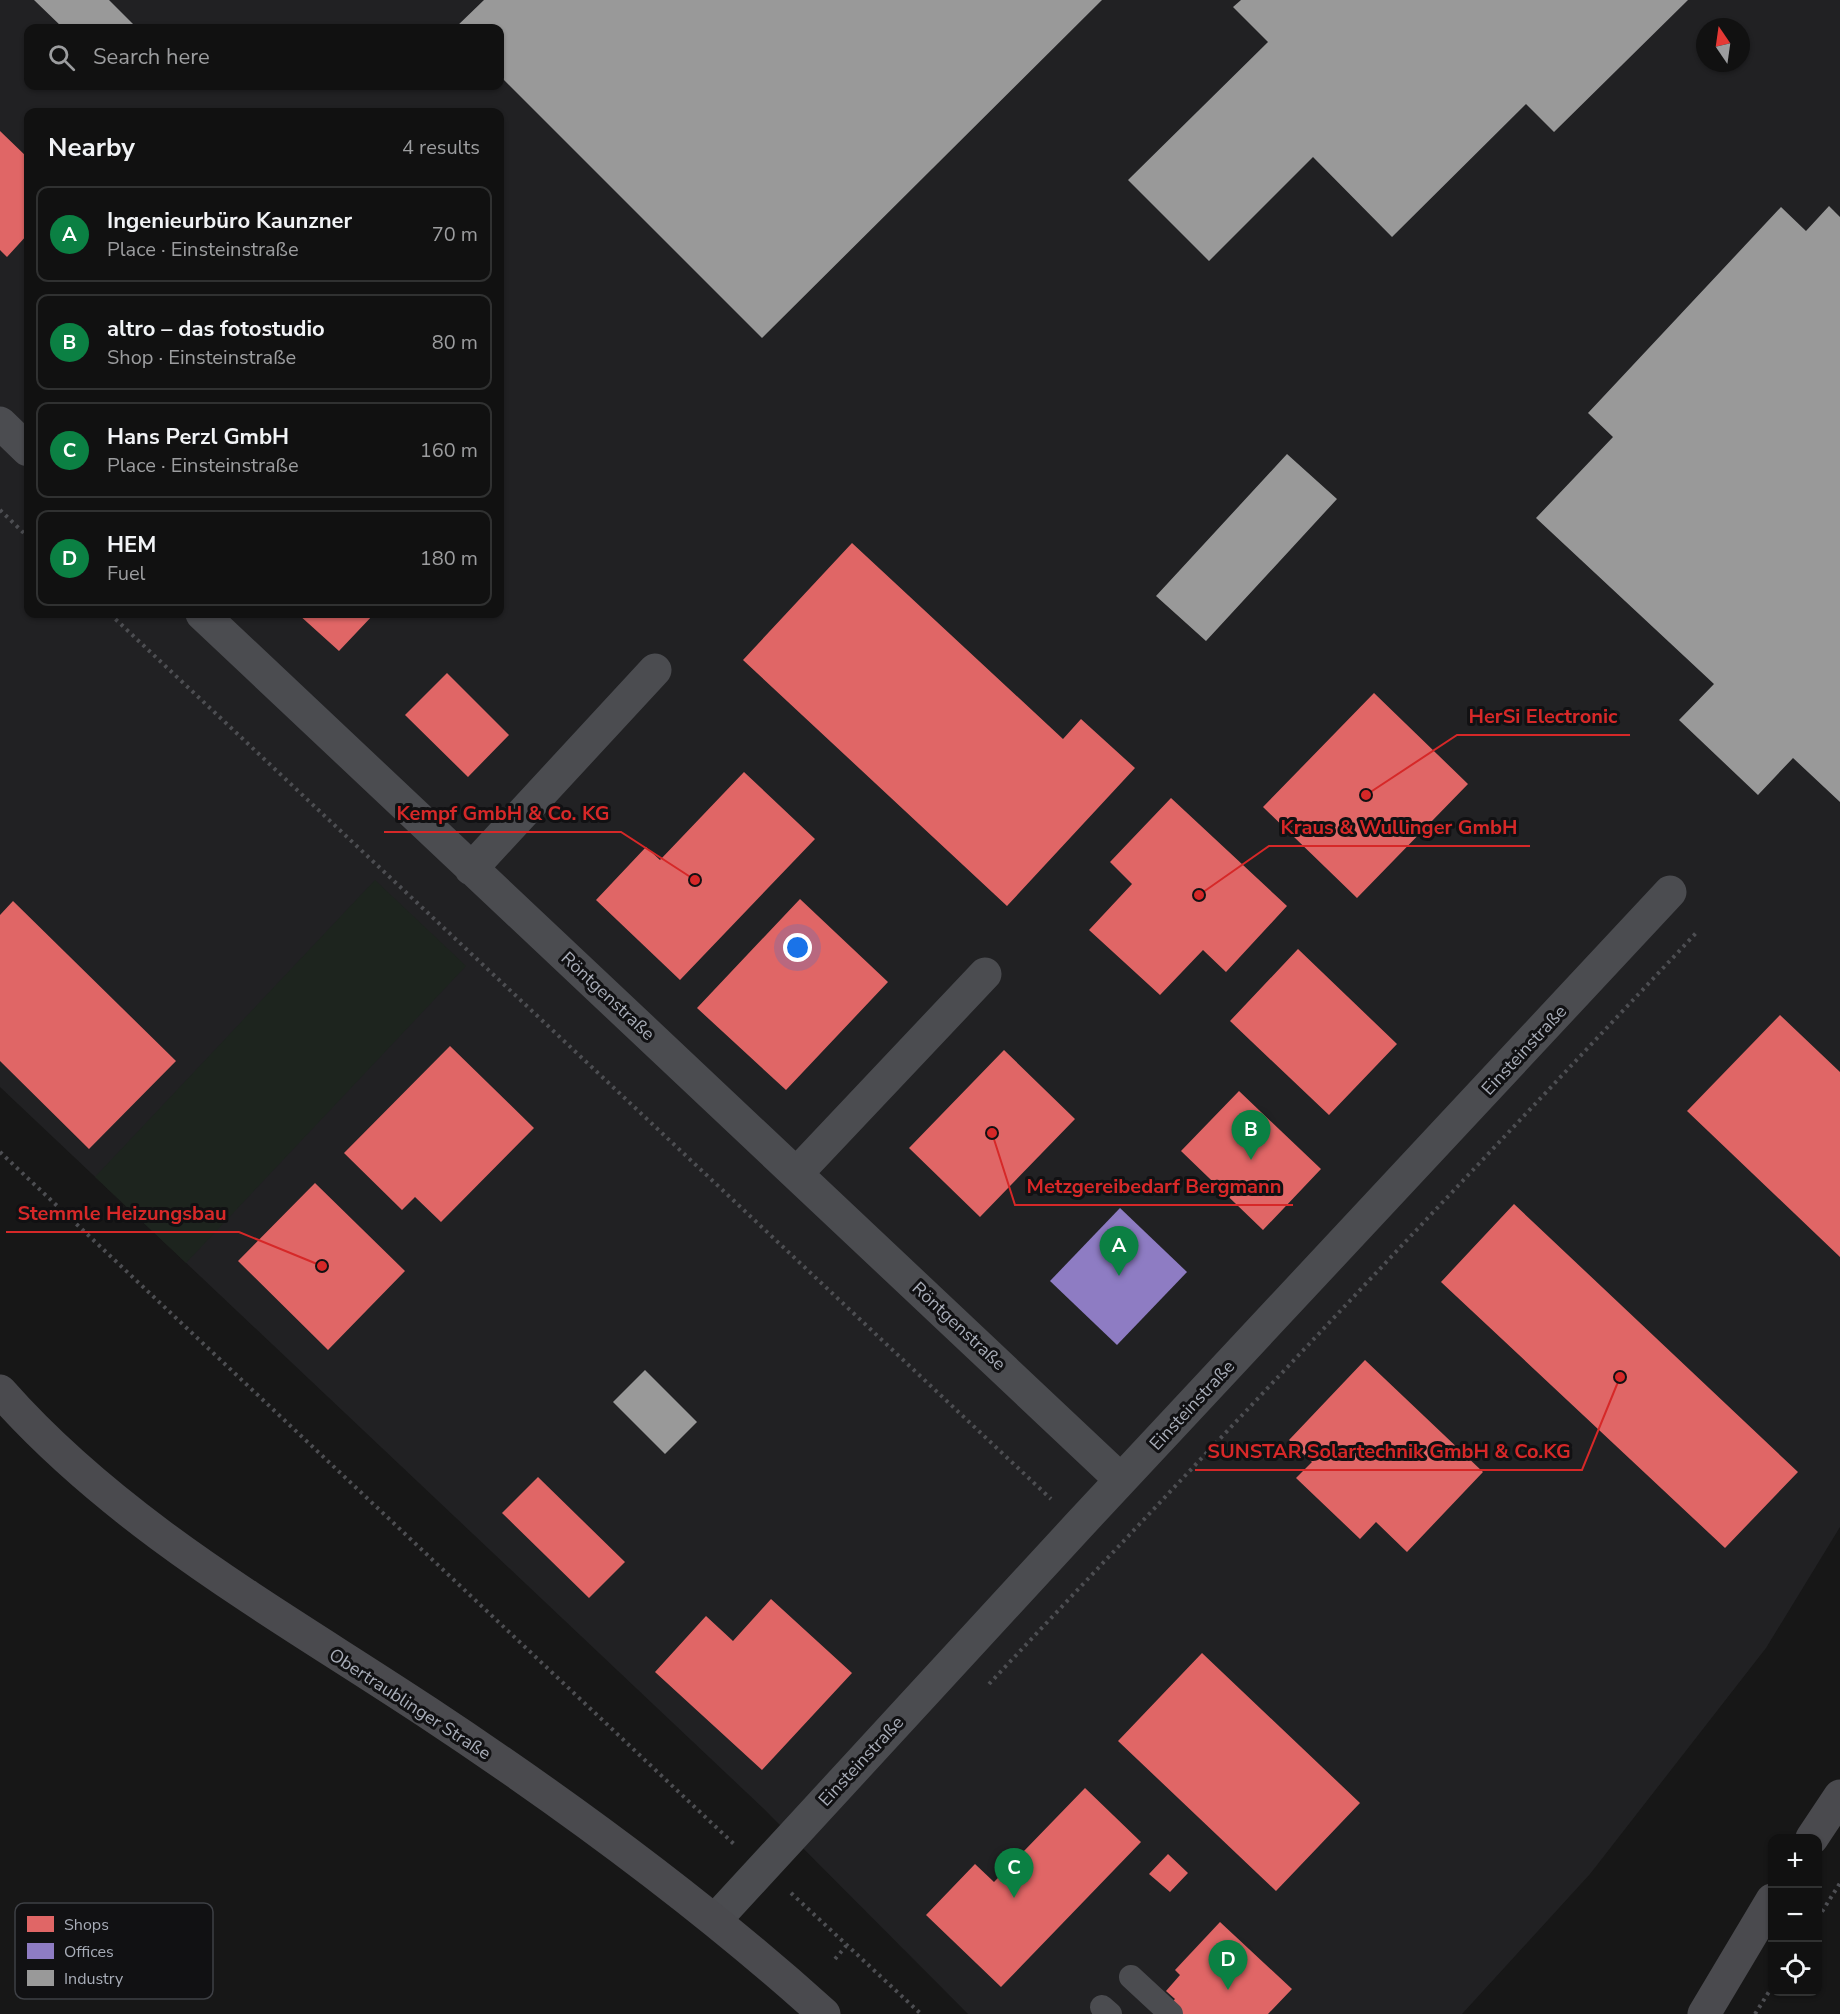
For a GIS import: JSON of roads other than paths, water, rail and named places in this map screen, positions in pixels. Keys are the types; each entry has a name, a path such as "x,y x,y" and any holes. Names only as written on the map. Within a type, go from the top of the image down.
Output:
{"street":[{"path":"0,423 24,446"},
{"name":"Röntgenstraße","path":"206,618 1121,1480"},
{"path":"471,869 655,670"},
{"name":"Einsteinstraße","path":"716,1919 1079,1525 1670,892"},
{"path":"797,1173 985,974"},
{"name":"Obertraublinger Straße","path":"0,1391 83,1471 169,1542 322,1647 425,1711 518,1774 716,1919 824,2014"},
{"path":"1815,1834 1840,1796"},
{"path":"1704,2014 1768,1908"}],"lane":[{"path":"1131,1977 1171,2014"}],"place":[{"name":"HerSi Electronic","path":"1366,795"},
{"name":"Kempf GmbH & Co. KG","path":"695,880"},
{"name":"Kraus & Wullinger GmbH","path":"1199,895"},
{"name":"Metzgereibedarf Bergmann","path":"992,1133"},
{"name":"altro – das fotostudio","path":"1251,1160"},
{"name":"Stemmle Heizungsbau","path":"322,1266"},
{"name":"Ingenieurbüro Kaunzner","path":"1119,1276"},
{"name":"SUNSTAR Solartechnik GmbH & Co.KG","path":"1620,1377"},
{"name":"Hans Perzl GmbH","path":"1014,1898"},
{"name":"HEM","path":"1228,1990"}]}
